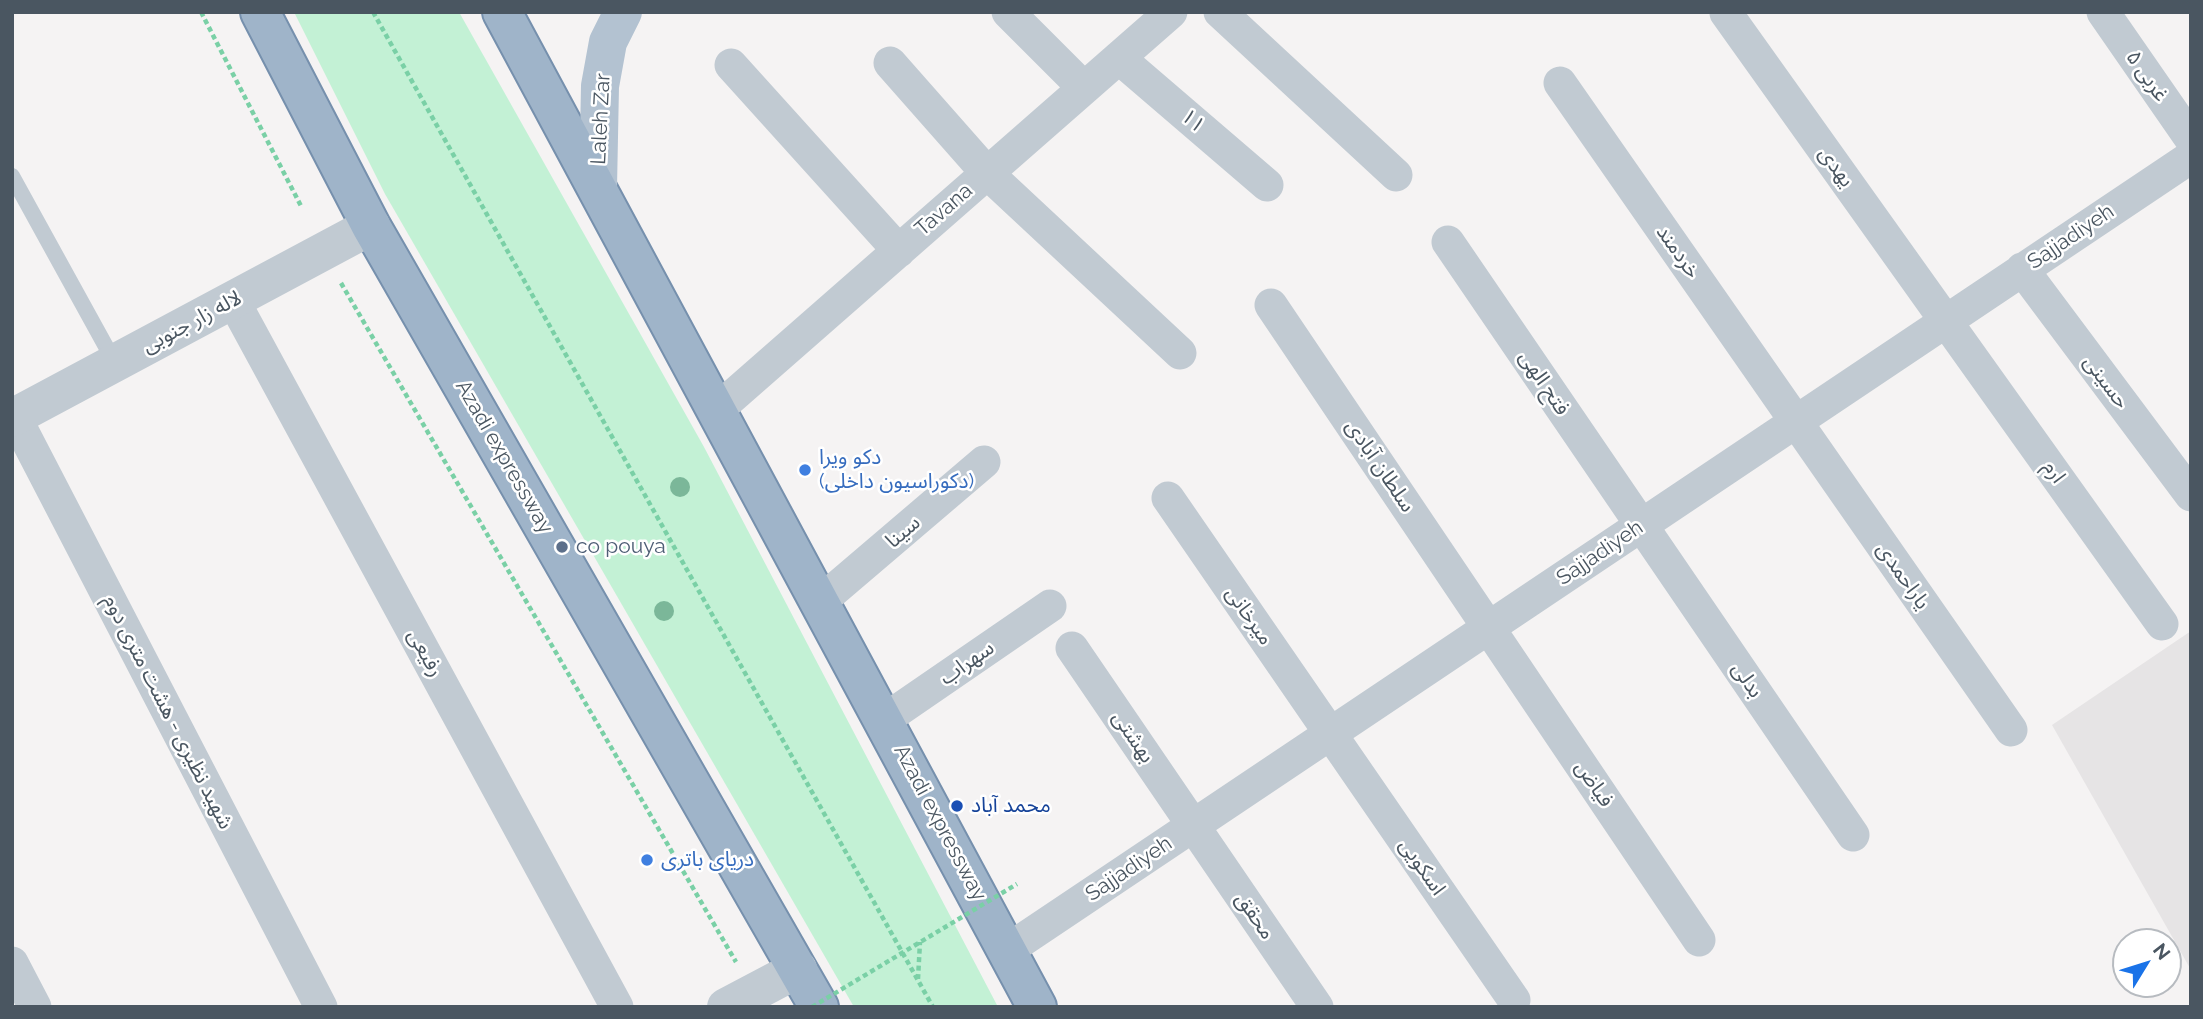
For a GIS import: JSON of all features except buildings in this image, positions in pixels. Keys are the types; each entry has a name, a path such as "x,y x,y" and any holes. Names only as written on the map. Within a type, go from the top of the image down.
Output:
{"highway":[{"name":"Azadi expressway","path":"260,12 371,226 820,1007"},
{"name":"Azadi expressway","path":"502,12 1009,949 1037,1007"}],"main road":[{"name":"Laleh Zar","path":"598,187 600,86 608,42 624,12"}],"street":[{"path":"1008,12 1084,88"},
{"name":"Tavana","path":"718,408 1171,12"},
{"path":"1220,12 1396,176"},
{"name":"۵ غربی","path":"2103,12 2191,139"},
{"name":"یهدی","path":"1726,13 1946,320"},
{"name":"۱۱","path":"1119,58 1266,185"},
{"path":"890,63 987,173 1180,353"},
{"path":"731,65 899,251"},
{"name":"خردمند","path":"1560,83 1796,422"},
{"name":"Sajjadiyeh","path":"1009,949 2191,157"},
{"name":"لاله زار جنوبی","path":"13,417 371,226"},
{"name":"فتح الهی","path":"1448,242 1641,525"},
{"name":"حسینی","path":"2022,270 2191,495"},
{"name":"رفیعی","path":"233,300 617,1007"},
{"name":"سلطان آبادی","path":"1271,305 1488,628"},
{"name":"ارم","path":"1946,320 2162,624"},
{"name":"شهید نظیری - هشت متری دوم","path":"13,417 321,1007"},
{"name":"یاراحمدی","path":"1796,422 2011,730"},
{"name":"سینا","path":"821,601 984,462"},
{"name":"میرخانی","path":"1168,498 1330,733"},
{"name":"بدلی","path":"1641,525 1853,835"},
{"name":"سهراب","path":"884,720 1050,606"},
{"name":"فیاض","path":"1488,628 1699,940"},
{"name":"بهشتی","path":"1072,648 1194,825"},
{"name":"اسکویی","path":"1330,733 1514,1000"},
{"name":"محقق","path":"1194,825 1317,1007"},
{"path":"12,963 35,1007"},
{"path":"740,999 797,969"}],"lane":[{"path":"12,176 115,363"}],"path":[{"path":"201,12 302,208"},
{"path":"373,12 933,1007"},
{"path":"323,252 740,999"},
{"path":"812,1007 1017,884"},
{"path":"918,979 920,942"}],"shaded area":[{"path":"2191,631 2191,970 2182,954 2182,928 2167,928 2052,725"}],"green space":[{"path":"294,12 459,12 704,447 998,1007 854,1007 385,194"}],"place":[{"name":"دکو ویرا (دکوراسیون داخلی)","path":"805,470"},
{"name":"co pouya","path":"562,547"},
{"name":"محمد آباد","path":"957,806"},
{"name":"دریای باتری","path":"647,860"}]}
